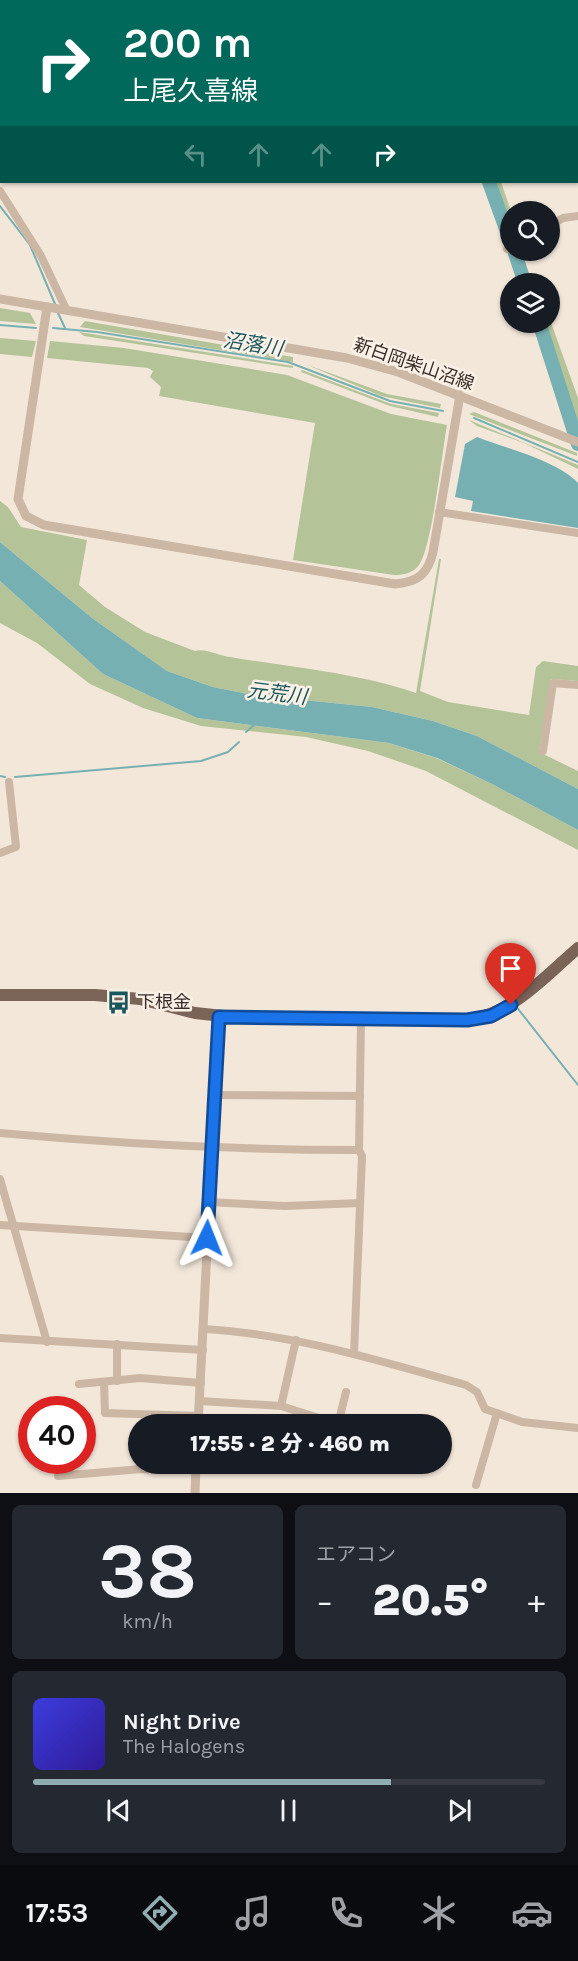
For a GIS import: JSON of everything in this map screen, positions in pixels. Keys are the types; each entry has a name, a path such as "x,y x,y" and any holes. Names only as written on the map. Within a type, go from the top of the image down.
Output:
{"main road":[{"path":"0,995 106,996 140,999 219,1017 450,1021 491,1016 515,1002 578,948"}],"street":[{"path":"0,191 41,256 66,309"},
{"path":"560,220 578,216"},
{"name":"新白岡柴山沼線","path":"0,298 347,358 398,372 578,442"},
{"path":"47,306 18,488 21,510 34,522 395,584 417,580 430,566 460,395"},
{"path":"439,512 578,534"},
{"path":"543,751 553,683 578,685"},
{"path":"0,853 16,847 9,782"},
{"path":"199,1414 213,1095 219,1017"},
{"path":"354,1354 362,1156 359,1150 361,1020"},
{"path":"213,1095 360,1095"},
{"path":"0,1133 99,1142 211,1148 359,1150"},
{"path":"0,1179 47,1342"},
{"path":"208,1202 285,1206 360,1203"},
{"path":"0,1225 207,1238"},
{"path":"204,1329 249,1332 296,1340 354,1354 466,1385 477,1392 485,1409 522,1422 578,1428"},
{"path":"0,1338 203,1350"},
{"path":"281,1406 296,1340"},
{"path":"117,1344 117,1381"},
{"path":"79,1384 140,1378 201,1383"},
{"path":"104,1382 105,1413 128,1415"},
{"path":"200,1401 281,1406 338,1424 346,1392"},
{"path":"476,1485 497,1413"},
{"path":"58,1476 128,1470"},
{"path":"195,1493 196,1474"}],"green space":[{"path":"492,183 501,183 508,201 500,201 500,205"},
{"path":"0,308 30,313 36,324 0,321"},
{"path":"85,321 293,357 293,362 80,327"},
{"path":"79,332 293,366 293,368 84,336"},
{"path":"545,333 555,333 578,398 578,427"},
{"path":"0,338 36,341 32,357 0,354"},
{"path":"50,341 124,348 287,375 391,414 447,425 432,520 424,555 419,565 408,573 394,575 293,560 315,423 159,396 161,387 150,377 153,371 148,368 47,358"},
{"path":"305,364 387,394 441,404 440,408 381,396"},
{"path":"302,370 391,404 439,413 438,417 390,406 301,372"},
{"path":"474,412 577,453 577,456 469,414"},
{"path":"469,420 578,465 578,469 524,443 477,426"},
{"path":"0,501 8,507 21,527 87,540 79,585 105,607 145,632 195,651 347,675 416,693 439,559 441,559 420,691 448,702 529,715 536,667 543,661 578,666 578,681 551,679 539,752 578,771 578,789 477,736 433,721 372,707 253,695 213,687 167,671 92,618 0,542"},
{"path":"0,581 103,674 197,718 389,743 436,758 492,784 578,830 578,850 426,771 368,751 306,737 201,726 143,708 90,684 37,643 0,623"}],"water":[{"path":"477,437 545,462 569,475 578,483 578,528 471,511 473,501 455,497 465,444"},
{"path":"0,542 92,618 167,671 213,687 253,695 372,707 433,721 477,736 578,789 578,830 492,784 437,758 389,743 197,718 103,674 0,581"}],"waterway":[{"path":"489,183 500,212"},
{"path":"0,206 30,245 55,304"},
{"path":"518,261 521,273"},
{"path":"58,313 65,328"},
{"name":"沼落川","path":"0,325 36,328"},
{"name":"沼落川","path":"53,328 97,332 288,362 390,401 443,411"},
{"path":"543,333 578,444"},
{"name":"沼落川","path":"474,418 578,462"},
{"path":"246,732 255,724"},
{"path":"15,777 201,761 228,752 239,742"},
{"path":"0,776 5,777"},
{"path":"515,1005 578,1085"}],"place":[{"name":"下根金","path":"119,1002"}],"route":[{"path":"207,1238 219,1017 450,1021 491,1016 511,1005"}],"water label":[{"name":"元荒川","path":"277,693"}]}
